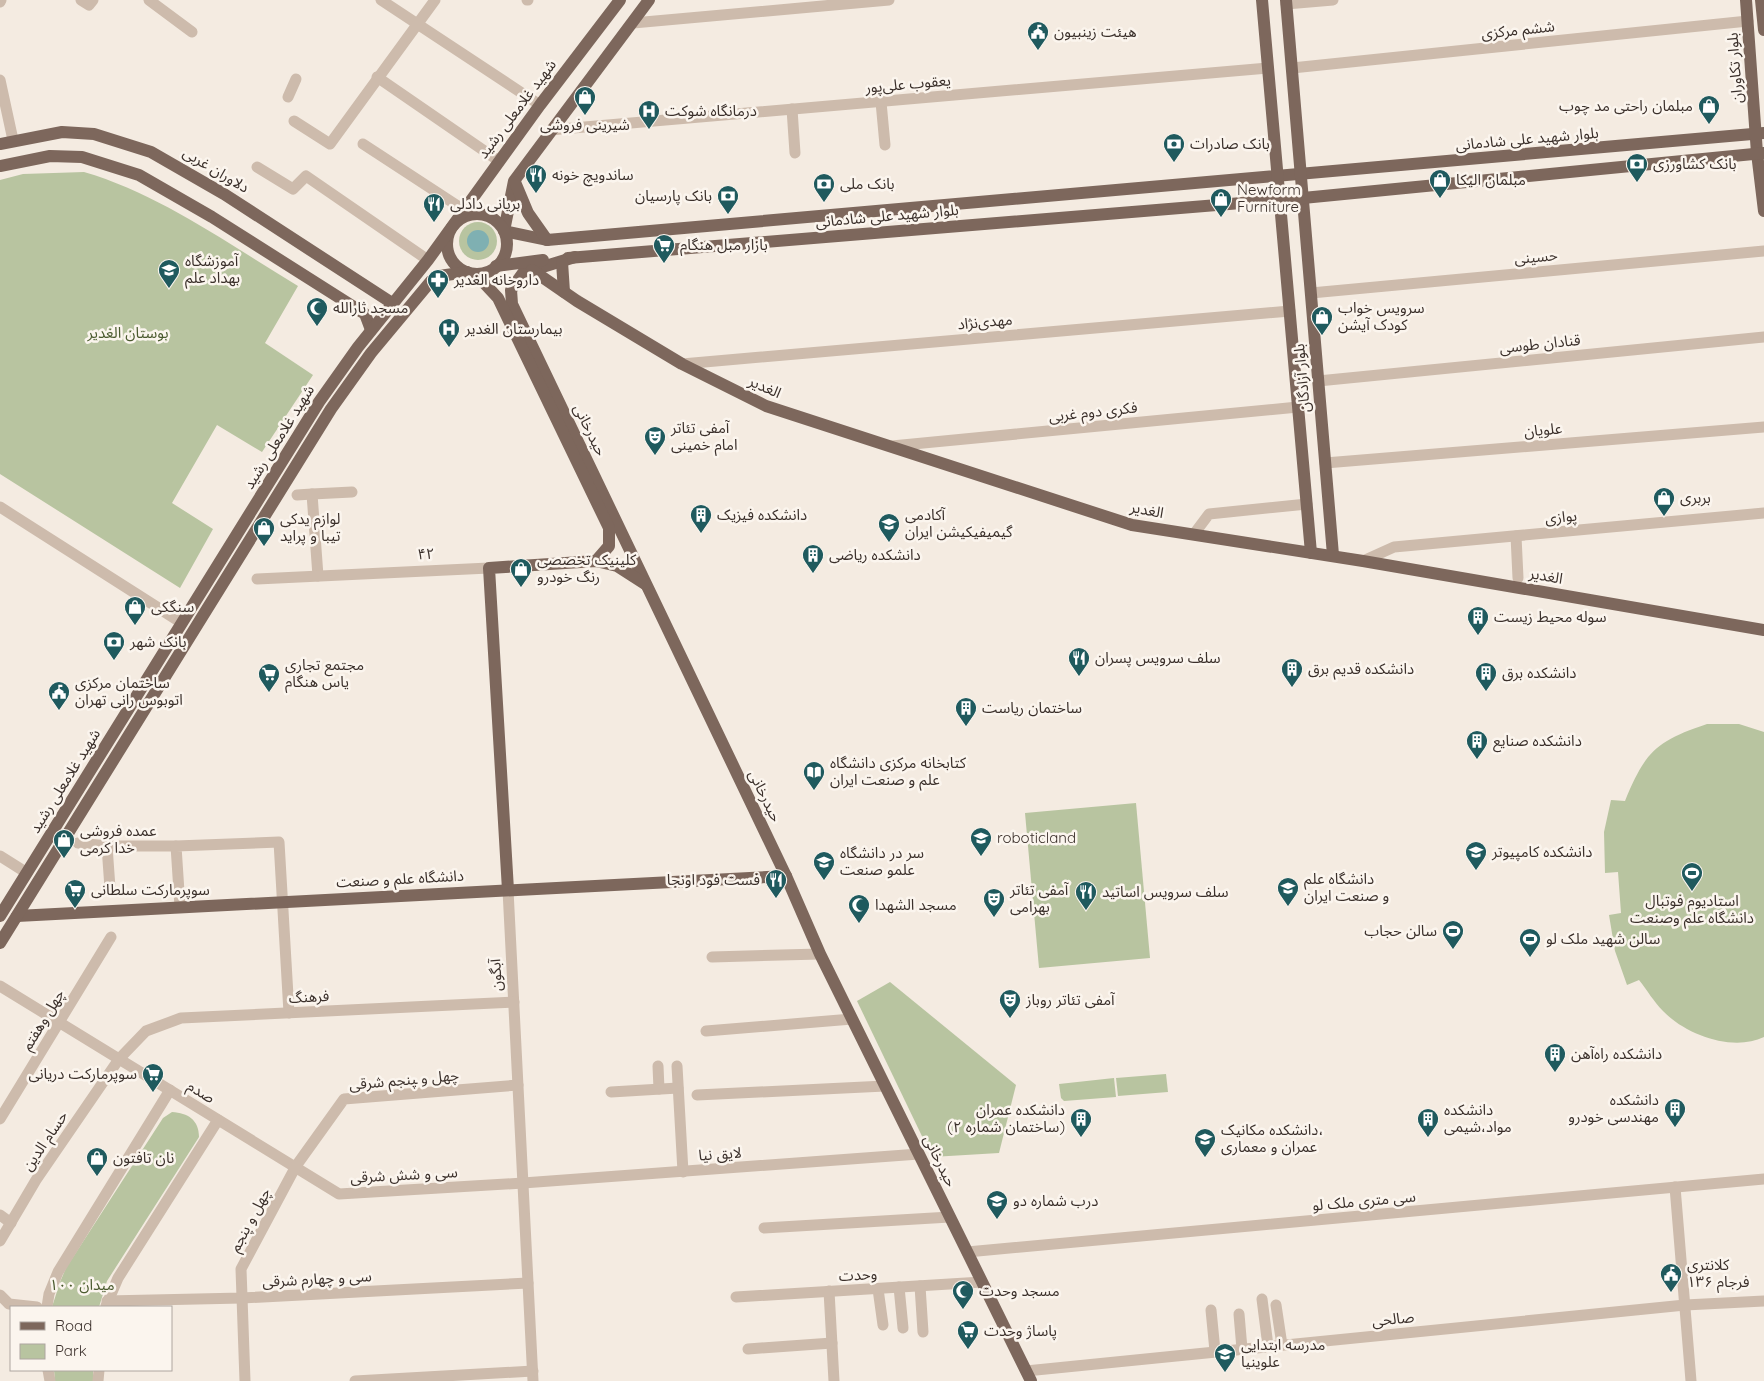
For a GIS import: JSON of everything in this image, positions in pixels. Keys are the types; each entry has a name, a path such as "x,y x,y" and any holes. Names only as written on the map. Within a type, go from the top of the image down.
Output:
{"main road":[{"name":"شهید غلامعلی رشید","path":"0,916 319,402 392,303 428,260 540,105 620,0"},
{"path":"633,23 640,0"},
{"path":"504,231 514,181 550,130 649,0"},
{"path":"1262,0 1279,177"},
{"name":"بلوار تکاوران","path":"1746,0 1760,134 1760,153"},
{"path":"1761,0 1764,24"},
{"path":"1286,2 1301,175"},
{"name":"دلاوران غربی","path":"0,144 62,132 94,134 151,152 224,194 392,303"},
{"name":"بلوار شهید علی شادمانی","path":"504,231 543,240 1760,134"},
{"path":"1303,198 1760,153 1764,212"},
{"path":"0,166 50,156 82,158 139,175 212,218 365,314 372,330"},
{"name":"بلوار آزادگان","path":"1301,175 1332,555"},
{"name":"بلوار آزادگان","path":"1279,177 1311,552"},
{"path":"514,181 528,214 543,240 534,250 536,265"},
{"name":"بلوار شهید علی شادمانی","path":"496,266 536,265 575,257 1303,198"},
{"path":"479,214 494,219 504,231 506,238 505,254 496,266 487,272 477,274 458,268 448,253 446,244 452,227 463,217 479,214"},
{"name":"حیدرخانی","path":"575,257 562,262 536,265 523,273 510,290 512,304 786,876 820,954 1028,1376"},
{"path":"562,262 564,292"},
{"name":"الغدیر","path":"536,265 564,292 682,364 766,406 1132,525 1363,560 1764,630"},
{"name":"شهید غلامعلی رشید","path":"0,943 337,401 422,288 439,276 467,272"},
{"name":"حیدرخانی","path":"467,272 484,283 498,298 609,528 609,546 596,561"},
{"name":"۴۲","path":"489,568 596,561 617,566 646,584"},
{"name":"آبگون","path":"489,568 508,890"},
{"path":"51,834 63,842"},
{"path":"506,862 513,877 533,889"},
{"name":"دانشگاه علم و صنعت","path":"17,916 786,876"}],"street":[{"path":"149,0 192,32"},
{"path":"381,0 540,105"},
{"path":"294,121 330,144 435,0"},
{"path":"633,23 889,0"},
{"path":"1286,2 1332,0"},
{"name":"ششم مرکزی","path":"1292,68 1748,21"},
{"name":"یعقوب علی‌پور","path":"550,130 1268,68"},
{"path":"377,77 499,161"},
{"path":"288,97 296,79"},
{"path":"0,80 14,140"},
{"path":"881,102 885,144"},
{"path":"792,109 796,153"},
{"path":"363,144 464,210"},
{"path":"258,167 293,189 306,176 428,260"},
{"name":"حسینی","path":"1311,293 1764,251"},
{"name":"مهدی‌نژاد","path":"682,364 1290,311"},
{"name":"قنادان طوسی","path":"1318,382 1764,337"},
{"name":"فکری دوم غربی","path":"890,447 1298,407"},
{"name":"علویان","path":"1325,463 1764,427"},
{"path":"296,494 352,492"},
{"path":"312,494 318,576"},
{"path":"1194,534 1209,514 1307,504"},
{"path":"0,507 182,623"},
{"name":"پوازی","path":"1363,560 1394,547 1764,513"},
{"path":"1516,536 1518,578"},
{"name":"۴۲","path":"256,579 489,568"},
{"path":"78,843 106,846 176,846 279,842 289,1013"},
{"path":"106,846 110,888"},
{"path":"176,846 180,907"},
{"path":"0,856 27,873"},
{"name":"آبگون","path":"508,890 533,1376"},
{"name":"چهل وهفتم","path":"0,1119 111,937"},
{"path":"712,957 820,954"},
{"path":"0,986 170,1090"},
{"name":"فرهنگ","path":"119,1059 146,1031 181,1018 514,1002"},
{"path":"706,1031 852,1019"},
{"name":"حسام الدین","path":"0,1241 36,1180 119,1059"},
{"path":"658,1066 659,1089"},
{"path":"677,1066 683,1172"},
{"name":"چهل و ‍پنجم شرقی","path":"296,1166 344,1099 518,1085"},
{"path":"697,1095 885,1086"},
{"path":"611,1092 678,1088"},
{"name":"صدم","path":"47,1306 49,1294 58,1272 170,1090 218,1120 126,1264 106,1304"},
{"name":"سی و شش شرقی","path":"218,1120 339,1194 523,1183"},
{"name":"لایق نیا","path":"523,1183 919,1154"},
{"name":"چهل و پنجم","path":"245,1381 241,1269 296,1166"},
{"name":"سی متری ملک لو","path":"967,1252 1764,1179"},
{"path":"1675,1187 1691,1381"},
{"path":"0,1215 11,1222"},
{"path":"764,1228 950,1217"},
{"name":"وحدت","path":"736,1297 982,1282"},
{"name":"سی و چهارم شرقی","path":"106,1304 528,1283"},
{"path":"920,1286 923,1332"},
{"path":"899,1287 903,1328"},
{"path":"878,1288 883,1325"},
{"path":"829,1291 834,1381"},
{"path":"0,1295 9,1304 28,1306"},
{"path":"1262,1299 1268,1346"},
{"name":"صالحی","path":"1028,1376 1268,1346 1685,1305 1764,1301"},
{"path":"1276,1305 1282,1345"},
{"path":"1211,1310 1215,1352"},
{"path":"1239,1314 1242,1349"},
{"path":"748,1349 832,1343"},
{"path":"355,1381 533,1376"}],"green space":[{"name":"بوستان الغدیر","path":"84,172 140,193 167,207 298,286 265,343 313,375 262,452 217,425 172,503 213,529 180,588 0,474 0,180 23,174"},
{"path":"478,222 492,227 497,241 492,255 478,260 464,255 459,241 464,227"},
{"name":"استادیوم فوتبال دانشگاه علم وصنعت","path":"1707,724 1739,724 1764,732 1764,1037 1738,1043 1710,1039 1697,1034 1673,1020 1663,1011 1639,980 1627,985 1615,951 1609,915 1621,913 1618,872 1605,873 1604,832 1611,800 1625,801 1639,771 1654,750 1675,736"},
{"path":"1136,803 1150,958 1039,968 1025,813"},
{"path":"890,982 1016,1085 999,1153 932,1157 857,1001"},
{"path":"1166,1074 1168,1092 1118,1096 1116,1078"},
{"path":"1114,1078 1116,1097 1064,1101 1061,1098 1059,1084"},
{"name":"میدان ۱۰۰","path":"172,1112 192,1118 197,1126 199,1137 107,1281 99,1306 52,1306 66,1268 163,1118"},
{"path":"54,1371 93,1371 93,1381 55,1381"}],"water":[{"path":"478,230 486,233 489,241 486,249 478,252 470,249 467,241 470,233"}],"place":[{"name":"هیئت زینبیون","path":"1038,51"},
{"name":"شیرینی فروشی","path":"585,116"},
{"name":"مبلمان راحتی مد چوب","path":"1709,125"},
{"name":"درمانگاه شوکت","path":"649,130"},
{"name":"بانک صادرات","path":"1174,163"},
{"name":"بانک کشاورزی","path":"1637,183"},
{"name":"ساندویچ خونه","path":"536,194"},
{"name":"مبلمان الیکا","path":"1440,199"},
{"name":"بانک ملی","path":"824,203"},
{"name":"بانک پارسیان","path":"728,215"},
{"name":"Newform Furniture","path":"1221,218"},
{"name":"بریانی دادلی","path":"434,223"},
{"name":"بازار مبل هنگام","path":"664,264"},
{"name":"آموزشگاه بهداد علم","path":"169,289"},
{"name":"داروخانه الغدیر","path":"438,299"},
{"name":"مسجد ثارالله","path":"317,327"},
{"name":"سرویس خواب کودک آیشن","path":"1322,336"},
{"name":"بیمارستان الغدیر","path":"449,348"},
{"name":"آمفی تئاتر امام خمینی","path":"655,456"},
{"name":"بربری","path":"1664,517"},
{"name":"دانشکده فیزیک","path":"701,534"},
{"name":"آکادمی گیمیفیکیشن ایران","path":"889,543"},
{"name":"لوازم یدکی تیبا و پراید","path":"264,547"},
{"name":"دانشکده ریاضی","path":"813,574"},
{"name":"کلینیک تخصصی رنگ خودرو","path":"521,588"},
{"name":"سنگکی","path":"135,626"},
{"name":"سوله محیط زیست","path":"1478,636"},
{"name":"بانک شهر","path":"114,661"},
{"name":"سلف سرویس پسران","path":"1079,677"},
{"name":"دانشکده قدیم برق","path":"1292,688"},
{"name":"دانشکده برق","path":"1486,692"},
{"name":"مجتمع تجاری یاس هنگام","path":"269,693"},
{"name":"ساختمان مرکزی اتوبوس رانی تهران","path":"59,711"},
{"name":"ساختمان ریاست","path":"966,727"},
{"name":"دانشکده صنایع","path":"1477,760"},
{"name":"کتابخانه مرکزی دانشگاه علم و صنعت ایران","path":"814,791"},
{"name":"roboticland","path":"981,857"},
{"name":"عمده فروشی خدا کرمی","path":"64,859"},
{"name":"دانشکده کامپیوتر","path":"1476,871"},
{"name":"سر در دانشگاه علمو صنعت","path":"824,881"},
{"name":"استادیوم فوتبال دانشگاه علم وصنعت","path":"1692,892"},
{"name":"فست فود اونجا","path":"776,899"},
{"name":"دانشگاه علم و صنعت ایران","path":"1288,907"},
{"name":"سوپرمارکت سلطانی","path":"75,909"},
{"name":"سلف سرویس اساتید","path":"1086,911"},
{"name":"آمفی تئاتر بهرامی","path":"994,918"},
{"name":"مسجد الشهدا","path":"859,924"},
{"name":"سالن حجاب","path":"1453,950"},
{"name":"سالن شهید ملک لو","path":"1530,958"},
{"name":"آمفی تئاتر روباز","path":"1010,1019"},
{"name":"دانشکده راه‌آهن","path":"1555,1073"},
{"name":"سوپرمارکت دریانی","path":"153,1093"},
{"name":"دانشکده مهندسی خودرو","path":"1675,1128"},
{"name":"دانشکده عمران (ساختمان شماره ۲)","path":"1081,1138"},
{"name":"دانشکده مواد،شیمی","path":"1428,1138"},
{"name":"دانشکده مکانیک، عمران و معماری","path":"1205,1158"},
{"name":"نان تافتون","path":"97,1177"},
{"name":"درب شماره دو","path":"997,1220"},
{"name":"کلانتری ۱۳۶ فرجام","path":"1671,1293"},
{"name":"مسجد وحدت","path":"963,1310"},
{"name":"پاساژ وحدت","path":"968,1350"},
{"name":"مدرسه ابتدایی علوینیا","path":"1225,1373"}]}
